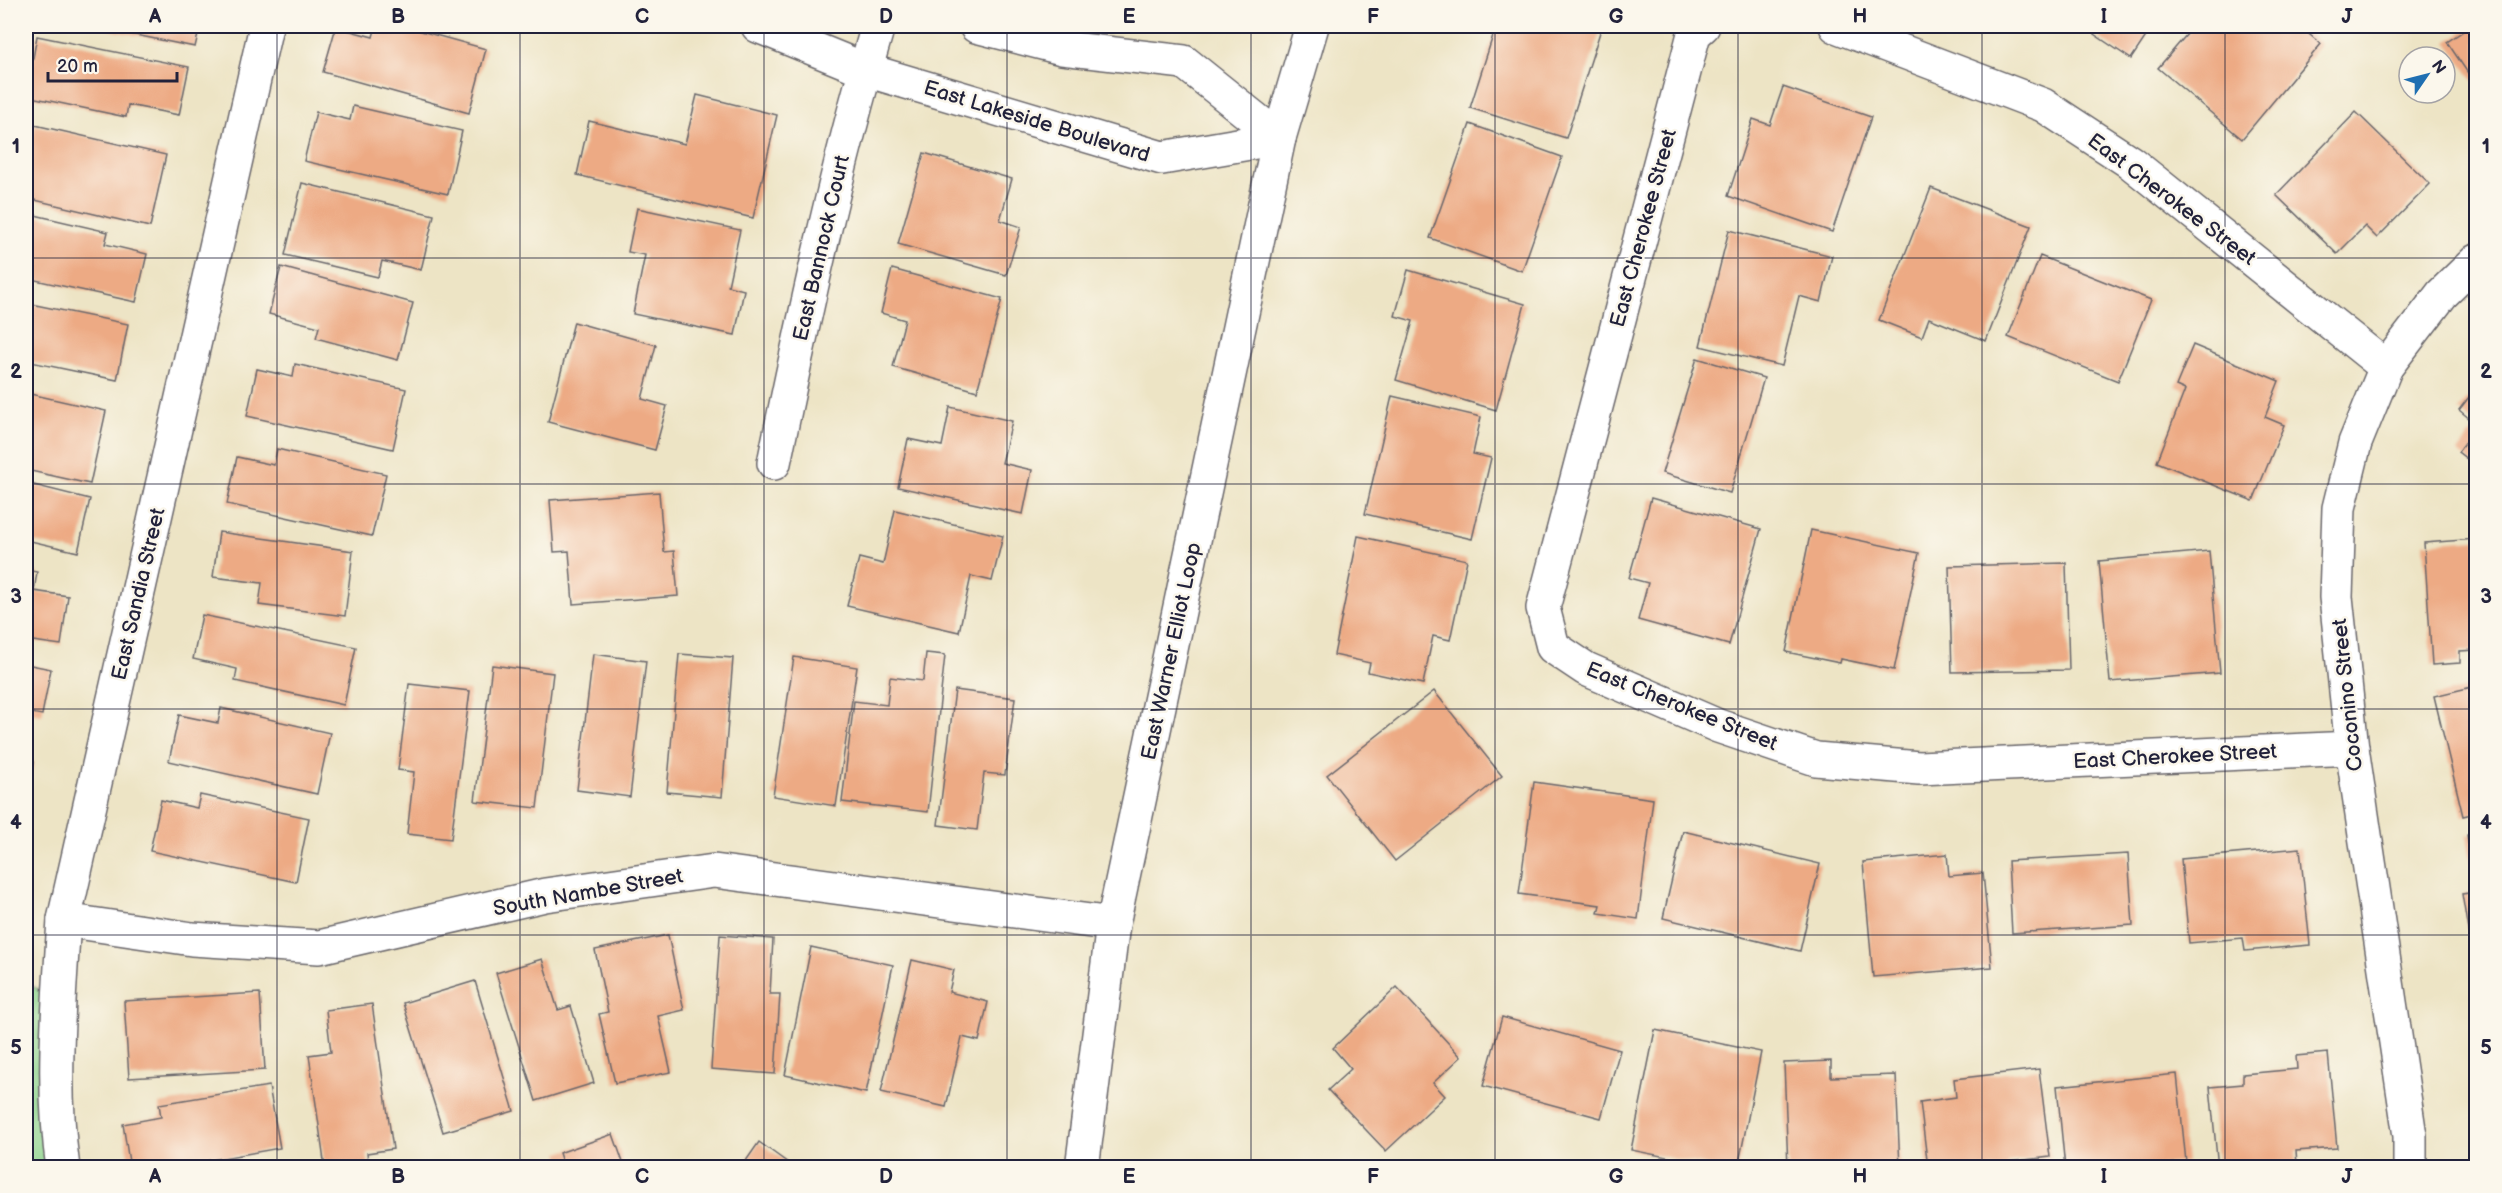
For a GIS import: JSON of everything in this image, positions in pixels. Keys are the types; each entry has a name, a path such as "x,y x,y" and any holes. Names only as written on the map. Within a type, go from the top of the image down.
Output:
{"street":[{"name":"East Sandia Street","path":"63,1167 57,1125 59,998 64,920 266,26"},
{"name":"East Lakeside Boulevard","path":"758,26 866,70 1162,158 1280,138"},
{"path":"976,26 1062,48 1184,62 1280,138"},
{"name":"East Warner Elliot Loop","path":"1082,1167 1113,924 1280,138 1312,26"},
{"name":"East Cherokee Street","path":"1703,26 1694,34 1543,608 1553,647 1586,669 1718,726 1816,759 1919,768 2352,748"},
{"name":"East Cherokee Street","path":"1836,26 2043,105 2130,162 2386,368"},
{"name":"East Bannock Court","path":"774,463 794,361 844,149 877,30"},
{"name":"Coconino Street","path":"2410,1167 2410,1136 2352,748 2337,597 2339,508 2355,443 2386,368 2442,294 2476,261"},
{"name":"South Nambe Street","path":"64,920 192,939 319,947 545,896 714,871 1113,924"}],"green space":[{"path":"26,984 59,998 63,1167 26,1167"}],"building":[{"path":"96,26 200,26 195,47"},
{"path":"376,26 403,26 486,49 469,113 323,72 336,27 373,37"},
{"path":"1496,26 1602,26 1566,138 1470,108"},
{"path":"2082,26 2153,26 2131,59"},
{"path":"2194,26 2299,26 2321,44 2242,139 2158,68"},
{"path":"2471,26 2476,26 2476,85 2457,57 2457,45 2449,45 2447,42"},
{"path":"37,36 189,67 179,115 128,105 126,117 26,96"},
{"path":"1783,87 1871,117 1832,232 1728,196 1753,119 1770,125"},
{"path":"697,95 777,115 753,218 577,175 589,121 685,144"},
{"path":"353,106 462,131 448,194 304,161 316,112 350,120"},
{"path":"2356,112 2430,184 2377,238 2365,226 2337,254 2276,195"},
{"path":"1470,124 1562,157 1522,271 1430,238"},
{"path":"35,125 166,155 150,227 26,198 26,168"},
{"path":"924,153 1012,179 1000,220 1021,227 1006,275 898,244"},
{"path":"302,183 434,215 421,270 382,261 378,277 285,255"},
{"path":"1931,188 2031,226 1986,341 1929,318 1922,337 1879,320"},
{"path":"637,208 740,230 728,286 744,290 735,335 633,314 645,255 628,252"},
{"path":"26,213 108,232 105,244 147,254 136,302 26,278"},
{"path":"1729,230 1832,256 1821,302 1799,296 1782,366 1700,346"},
{"path":"2040,256 2151,300 2118,381 2008,337"},
{"path":"281,267 413,303 398,360 316,338 319,327 269,314"},
{"path":"892,269 1002,299 977,391 893,367 905,320 881,313"},
{"path":"1408,270 1525,304 1496,410 1396,380 1413,321 1395,316"},
{"path":"26,303 128,324 117,380 26,361"},
{"path":"574,322 656,345 642,399 667,406 655,450 548,422"},
{"path":"2193,345 2279,381 2265,417 2284,425 2253,501 2157,462 2185,390 2176,386"},
{"path":"1697,358 1764,378 1730,493 1662,473"},
{"path":"295,364 406,389 393,449 247,416 257,369 293,377"},
{"path":"2476,388 2476,424 2459,410"},
{"path":"26,393 106,411 90,484 26,470"},
{"path":"1392,396 1481,417 1473,454 1491,458 1472,539 1365,514"},
{"path":"950,407 1012,421 1002,463 1032,470 1023,514 898,487 908,439 942,446"},
{"path":"2476,428 2476,466 2458,452"},
{"path":"277,449 386,474 372,536 227,504 237,457 274,465"},
{"path":"26,483 90,499 78,552 26,540"},
{"path":"659,492 664,552 674,551 678,596 573,604 569,551 554,552 550,500"},
{"path":"1651,498 1761,529 1729,645 1638,620 1648,583 1629,578"},
{"path":"895,510 1003,536 992,581 971,576 959,632 847,606 859,558 883,564"},
{"path":"1811,530 1919,553 1894,670 1841,659 1840,663 1786,652"},
{"path":"219,532 353,551 345,616 259,605 262,583 213,577"},
{"path":"1358,536 1467,560 1450,640 1433,636 1423,684 1368,672 1370,663 1334,655"},
{"path":"2476,539 2476,650 2460,651 2460,663 2432,665 2424,543"},
{"path":"2209,551 2220,673 2110,682 2099,561"},
{"path":"2066,563 2069,670 1952,672 1949,566"},
{"path":"26,570 37,572 34,591 68,596 61,645 26,640"},
{"path":"202,615 356,647 344,705 235,681 237,669 193,659"},
{"path":"926,653 945,655 928,812 842,802 854,701 887,705 890,677 923,681"},
{"path":"593,654 646,661 630,797 577,790"},
{"path":"679,654 733,658 722,797 667,792"},
{"path":"794,657 857,667 836,806 773,796"},
{"path":"26,664 51,669 42,715 26,712"},
{"path":"492,665 553,673 537,808 475,801"},
{"path":"409,684 470,691 451,839 407,834 414,772 398,770"},
{"path":"2476,686 2476,813 2463,816 2434,696"},
{"path":"955,690 1015,698 1005,775 984,773 977,830 938,825"},
{"path":"1434,691 1502,776 1395,861 1327,775"},
{"path":"221,708 330,733 317,794 169,761 179,715 218,723"},
{"path":"26,760 34,762 26,793"},
{"path":"1534,782 1653,799 1638,919 1598,913 1600,905 1519,894"},
{"path":"200,795 309,818 296,882 150,851 161,800 197,808"},
{"path":"1683,831 1820,864 1800,951 1663,918"},
{"path":"2476,833 2476,886 2475,886 2467,835"},
{"path":"2300,848 2310,945 2245,951 2243,938 2189,943 2181,859"},
{"path":"1947,854 1949,876 1983,873 1992,967 1873,977 1863,862"},
{"path":"2128,854 2133,925 2012,933 2008,861"},
{"path":"2476,892 2476,947 2471,948 2462,894"},
{"path":"668,935 684,1010 658,1016 671,1072 615,1083 599,1014 608,1012 595,950"},
{"path":"720,935 773,939 770,994 780,994 775,1074 711,1069"},
{"path":"811,947 893,965 866,1093 785,1075"},
{"path":"542,959 558,1010 571,1006 594,1083 536,1101 496,973"},
{"path":"912,960 954,970 949,992 988,1002 979,1041 962,1037 946,1107 881,1092"},
{"path":"475,981 514,1111 443,1132 403,1003"},
{"path":"1397,987 1461,1057 1433,1083 1445,1096 1386,1151 1328,1090 1351,1069 1333,1048"},
{"path":"260,993 265,1070 129,1078 124,1001"},
{"path":"372,1004 393,1149 367,1153 369,1168 325,1168 309,1055 331,1052 326,1010"},
{"path":"1502,1017 1620,1050 1601,1118 1483,1086"},
{"path":"1655,1030 1761,1052 1738,1168 1722,1168 1631,1150"},
{"path":"2328,1053 2337,1148 2296,1151 2297,1164 2218,1168 2210,1087 2243,1084 2243,1074 2297,1069 2296,1056"},
{"path":"1831,1061 1831,1077 1896,1075 1900,1168 1788,1168 1784,1063"},
{"path":"2039,1069 2050,1157 2008,1162 2008,1168 1928,1168 1920,1102 1956,1097 1954,1079"},
{"path":"2177,1074 2186,1162 2133,1168 2065,1168 2057,1086"},
{"path":"269,1086 280,1148 166,1168 130,1168 123,1124 161,1117 159,1104"},
{"path":"613,1134 625,1168 564,1168 559,1153"},
{"path":"759,1142 795,1168 741,1168"},
{"path":"1238,1161 1287,1166 1287,1168 1237,1168"}]}
